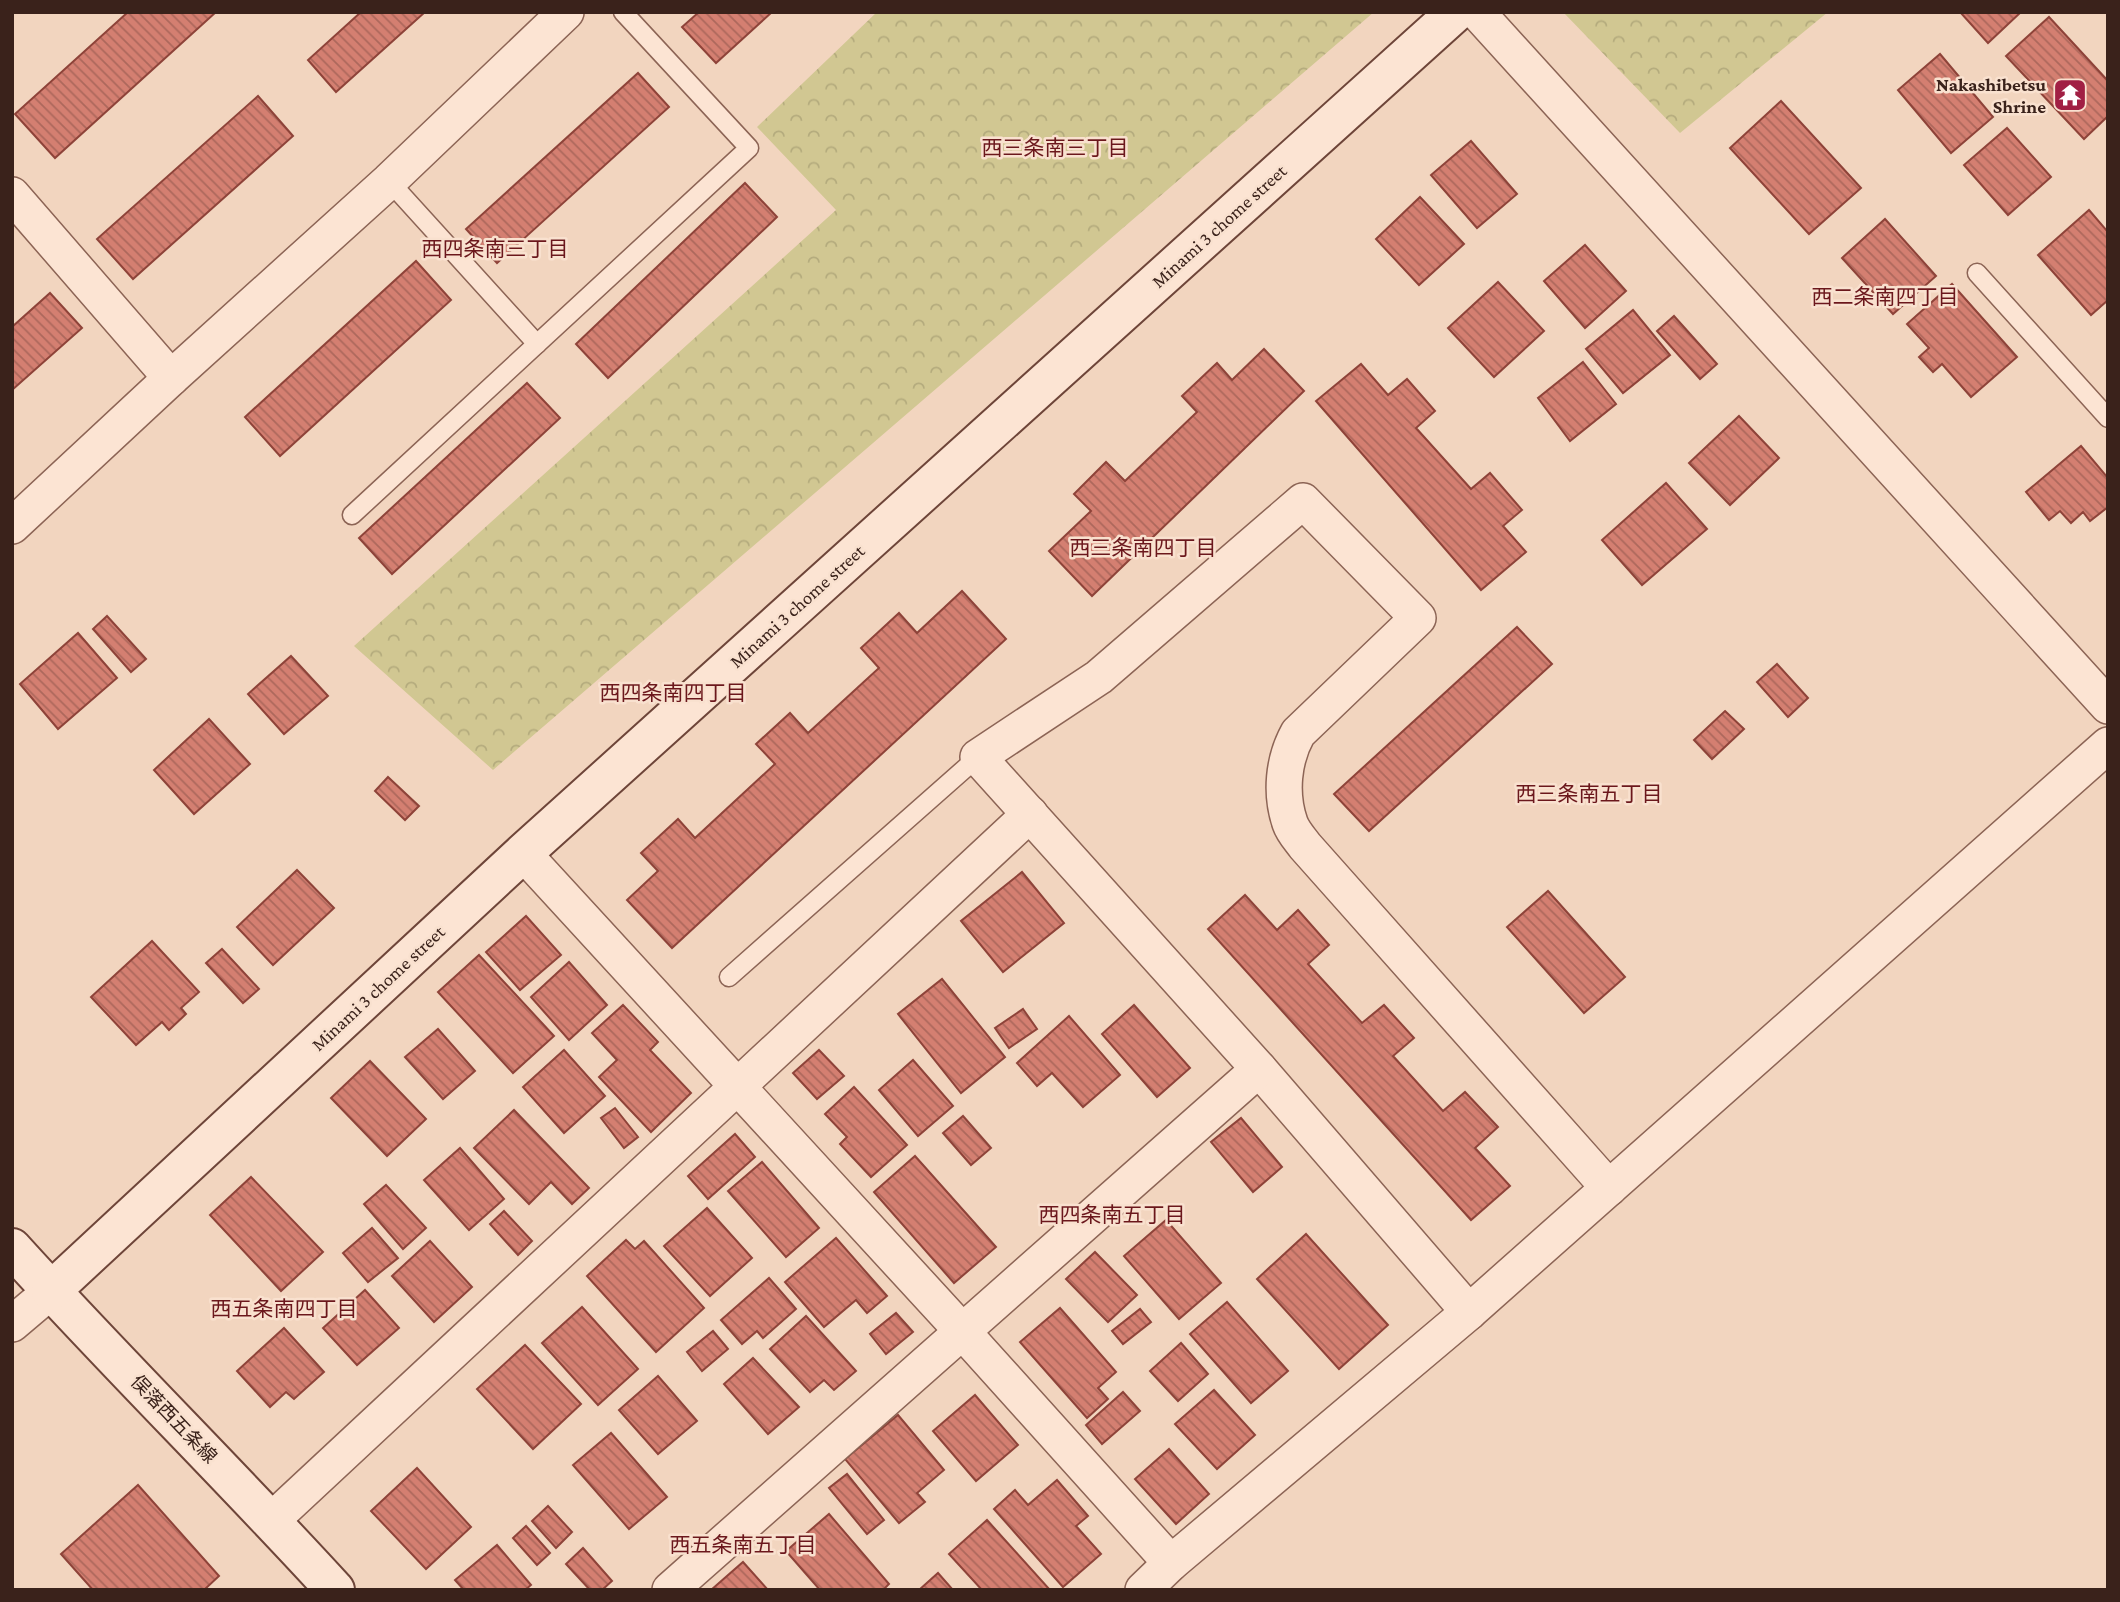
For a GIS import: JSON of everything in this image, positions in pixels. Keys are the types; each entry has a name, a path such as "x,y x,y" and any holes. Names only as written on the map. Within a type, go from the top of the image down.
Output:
{"street":[{"path":"12,526 389,181 566,12"},
{"name":"Minami 3 chome street","path":"51,1291 523,853 1456,12"},
{"path":"1476,12 2108,706"},
{"path":"12,195 171,378"},
{"path":"1469,1312 1259,1069 978,757 1099,677 1303,501 1418,618 1298,733 1289,748 1285,773 1284,801 1291,826 1305,846 1609,1188"},
{"path":"1143,1590 1171,1563 1469,1312 2108,744"},
{"path":"272,1520 1030,814"},
{"path":"523,853 1171,1563"},
{"path":"670,1590 1259,1069"},
{"name":"俣落西五条線","path":"12,1248 272,1520 321,1585"},
{"path":"12,1324 51,1291"}],"lane":[{"path":"352,515 749,148 623,12"},
{"path":"389,181 537,344"},
{"path":"1977,273 2108,418"},
{"path":"729,977 978,757"}],"green space":[{"path":"877,12 1374,12 493,770 354,646 836,210 757,127"},
{"path":"1563,12 1828,12 1680,133"}],"building":[{"path":"128,12 216,12 55,158 15,114"},
{"path":"361,12 425,12 336,92 308,60"},
{"path":"699,12 772,12 716,63 682,27"},
{"path":"1960,12 2021,12 1988,43"},
{"path":"2049,17 2108,81 2108,116 2084,139 2006,56"},
{"path":"1940,54 1993,117 1951,153 1898,90"},
{"path":"638,73 669,107 497,263 466,229"},
{"path":"258,96 293,136 133,279 97,239"},
{"path":"1781,101 1861,188 1809,234 1730,148"},
{"path":"2007,128 2051,177 2008,215 1964,165"},
{"path":"1471,141 1517,194 1477,228 1431,175"},
{"path":"745,183 777,217 608,378 576,344"},
{"path":"1420,197 1464,244 1419,285 1376,239"},
{"path":"2089,210 2108,232 2108,300 2091,315 2038,255"},
{"path":"1885,219 1936,276 1893,314 1842,258"},
{"path":"1585,245 1626,291 1585,328 1544,281"},
{"path":"416,261 451,300 280,456 245,417"},
{"path":"1498,282 1544,331 1494,377 1448,328"},
{"path":"1952,284 2017,357 1971,397 1942,364 1933,372 1919,357 1929,348 1907,324"},
{"path":"50,293 82,328 12,390 12,327"},
{"path":"1633,310 1670,355 1623,393 1586,349"},
{"path":"1674,316 1717,364 1700,379 1657,331"},
{"path":"1264,349 1304,391 1092,596 1049,551 1091,511 1074,494 1106,462 1125,481 1197,412 1182,396 1217,363 1232,380"},
{"path":"1583,362 1616,404 1570,441 1538,398"},
{"path":"1361,364 1388,395 1407,379 1435,411 1416,428 1471,489 1490,473 1522,510 1503,526 1526,552 1481,590 1316,401"},
{"path":"527,383 560,418 392,574 359,538"},
{"path":"1739,416 1779,458 1730,505 1689,463"},
{"path":"2081,446 2108,478 2108,507 2090,521 2083,512 2071,523 2060,511 2049,520 2026,492"},
{"path":"1666,483 1707,529 1642,585 1602,540"},
{"path":"962,591 1006,639 672,948 627,900 658,871 641,853 678,819 695,838 775,764 756,744 790,713 808,733 879,668 861,648 899,613 917,633"},
{"path":"107,616 146,659 131,672 93,629"},
{"path":"1517,627 1552,664 1369,831 1334,794"},
{"path":"78,633 117,678 58,729 20,684"},
{"path":"291,656 328,696 284,734 248,694"},
{"path":"1777,664 1808,698 1788,717 1757,682"},
{"path":"1725,711 1744,729 1712,759 1694,740"},
{"path":"209,719 250,764 194,814 154,770"},
{"path":"388,777 419,806 405,820 375,791"},
{"path":"297,870 334,908 273,965 237,927"},
{"path":"1022,872 1064,923 1003,972 961,921"},
{"path":"1548,891 1625,977 1584,1013 1507,927"},
{"path":"1245,895 1277,930 1298,910 1329,945 1308,964 1362,1023 1384,1005 1414,1038 1393,1056 1443,1111 1465,1092 1498,1127 1475,1148 1510,1186 1471,1220 1208,929"},
{"path":"526,916 561,955 520,990 486,952"},
{"path":"152,941 199,992 181,1008 186,1014 169,1030 162,1022 136,1045 91,997"},
{"path":"222,949 259,989 243,1003 206,963"},
{"path":"479,955 554,1036 513,1073 438,992"},
{"path":"569,962 607,1005 569,1040 531,997"},
{"path":"942,979 1005,1057 961,1093 898,1014"},
{"path":"623,1005 658,1042 650,1050 691,1093 651,1132 599,1077 617,1060 592,1033"},
{"path":"1134,1005 1190,1068 1157,1097 1102,1034"},
{"path":"1023,1009 1037,1029 1009,1048 995,1028"},
{"path":"1069,1016 1120,1075 1083,1107 1052,1073 1037,1086 1017,1063"},
{"path":"438,1029 475,1071 443,1099 405,1057"},
{"path":"564,1050 605,1096 564,1133 523,1087"},
{"path":"819,1050 844,1076 817,1099 793,1073"},
{"path":"913,1060 953,1106 918,1136 879,1090"},
{"path":"370,1061 426,1119 387,1156 331,1098"},
{"path":"854,1087 907,1145 871,1177 840,1144 847,1137 825,1114"},
{"path":"615,1108 638,1137 624,1148 601,1118"},
{"path":"514,1110 589,1188 572,1204 551,1182 529,1204 474,1148"},
{"path":"963,1116 991,1148 971,1165 943,1133"},
{"path":"1241,1118 1282,1167 1253,1192 1211,1142"},
{"path":"735,1134 755,1157 708,1199 688,1176"},
{"path":"460,1148 504,1199 469,1230 424,1180"},
{"path":"915,1156 996,1247 954,1283 874,1192"},
{"path":"762,1162 819,1228 786,1257 728,1191"},
{"path":"251,1177 323,1252 281,1291 210,1215"},
{"path":"386,1185 426,1228 403,1249 364,1204"},
{"path":"707,1208 752,1258 710,1296 664,1246"},
{"path":"504,1211 532,1241 518,1255 490,1224"},
{"path":"1166,1220 1221,1283 1179,1319 1124,1256"},
{"path":"372,1228 398,1258 368,1282 343,1253"},
{"path":"1306,1234 1388,1325 1339,1369 1257,1279"},
{"path":"836,1238 887,1296 867,1313 856,1300 824,1327 785,1282"},
{"path":"626,1240 635,1249 644,1241 704,1308 656,1352 587,1276"},
{"path":"430,1241 472,1287 434,1322 392,1276"},
{"path":"1095,1252 1137,1295 1108,1322 1066,1279"},
{"path":"769,1278 796,1309 763,1338 757,1331 742,1344 721,1320"},
{"path":"365,1290 399,1328 357,1365 323,1328"},
{"path":"1227,1302 1288,1371 1251,1403 1190,1334"},
{"path":"582,1307 638,1369 598,1405 542,1343"},
{"path":"1060,1308 1116,1372 1098,1388 1108,1399 1087,1418 1020,1342"},
{"path":"1140,1309 1151,1322 1123,1344 1112,1331"},
{"path":"896,1313 913,1332 886,1354 870,1334"},
{"path":"806,1316 856,1371 834,1390 824,1380 810,1392 770,1349"},
{"path":"284,1328 324,1372 294,1399 286,1392 270,1407 237,1371"},
{"path":"713,1331 728,1349 702,1371 687,1352"},
{"path":"1181,1343 1208,1374 1178,1401 1150,1371"},
{"path":"525,1345 581,1404 533,1449 477,1389"},
{"path":"753,1358 799,1407 768,1434 724,1384"},
{"path":"658,1376 697,1421 658,1454 619,1410"},
{"path":"1214,1390 1255,1435 1217,1469 1175,1424"},
{"path":"1123,1392 1140,1411 1102,1444 1086,1425"},
{"path":"975,1395 1018,1445 976,1481 933,1431"},
{"path":"898,1415 944,1470 917,1493 925,1502 899,1523 845,1459"},
{"path":"611,1433 667,1497 629,1529 573,1465"},
{"path":"1169,1449 1209,1494 1176,1524 1135,1479"},
{"path":"417,1468 471,1527 426,1569 371,1511"},
{"path":"847,1474 884,1520 867,1534 829,1488"},
{"path":"1057,1480 1088,1516 1076,1526 1101,1554 1063,1587 994,1509 1015,1490 1028,1505"},
{"path":"138,1485 219,1576 204,1590 93,1590 61,1554"},
{"path":"548,1506 572,1532 556,1548 532,1521"},
{"path":"829,1514 889,1584 883,1590 820,1590 786,1551"},
{"path":"987,1520 1050,1590 982,1590 949,1554"},
{"path":"526,1526 550,1553 537,1565 513,1538"},
{"path":"497,1545 531,1585 525,1590 464,1590 455,1580"},
{"path":"583,1548 612,1581 602,1590 590,1590 566,1564"},
{"path":"743,1562 768,1590 711,1590"},
{"path":"938,1573 953,1590 919,1590"}],"place":[{"name":"Nakashibetsu Shrine","path":"2070,95"}],"district":[{"name":"西三条南三丁目","path":"1055,148"},
{"name":"西四条南三丁目","path":"495,249"},
{"name":"西二条南四丁目","path":"1885,297"},
{"name":"西三条南四丁目","path":"1143,548"},
{"name":"西四条南四丁目","path":"673,693"},
{"name":"西三条南五丁目","path":"1589,794"},
{"name":"西四条南五丁目","path":"1112,1215"},
{"name":"西五条南四丁目","path":"284,1309"},
{"name":"西五条南五丁目","path":"743,1545"}]}
